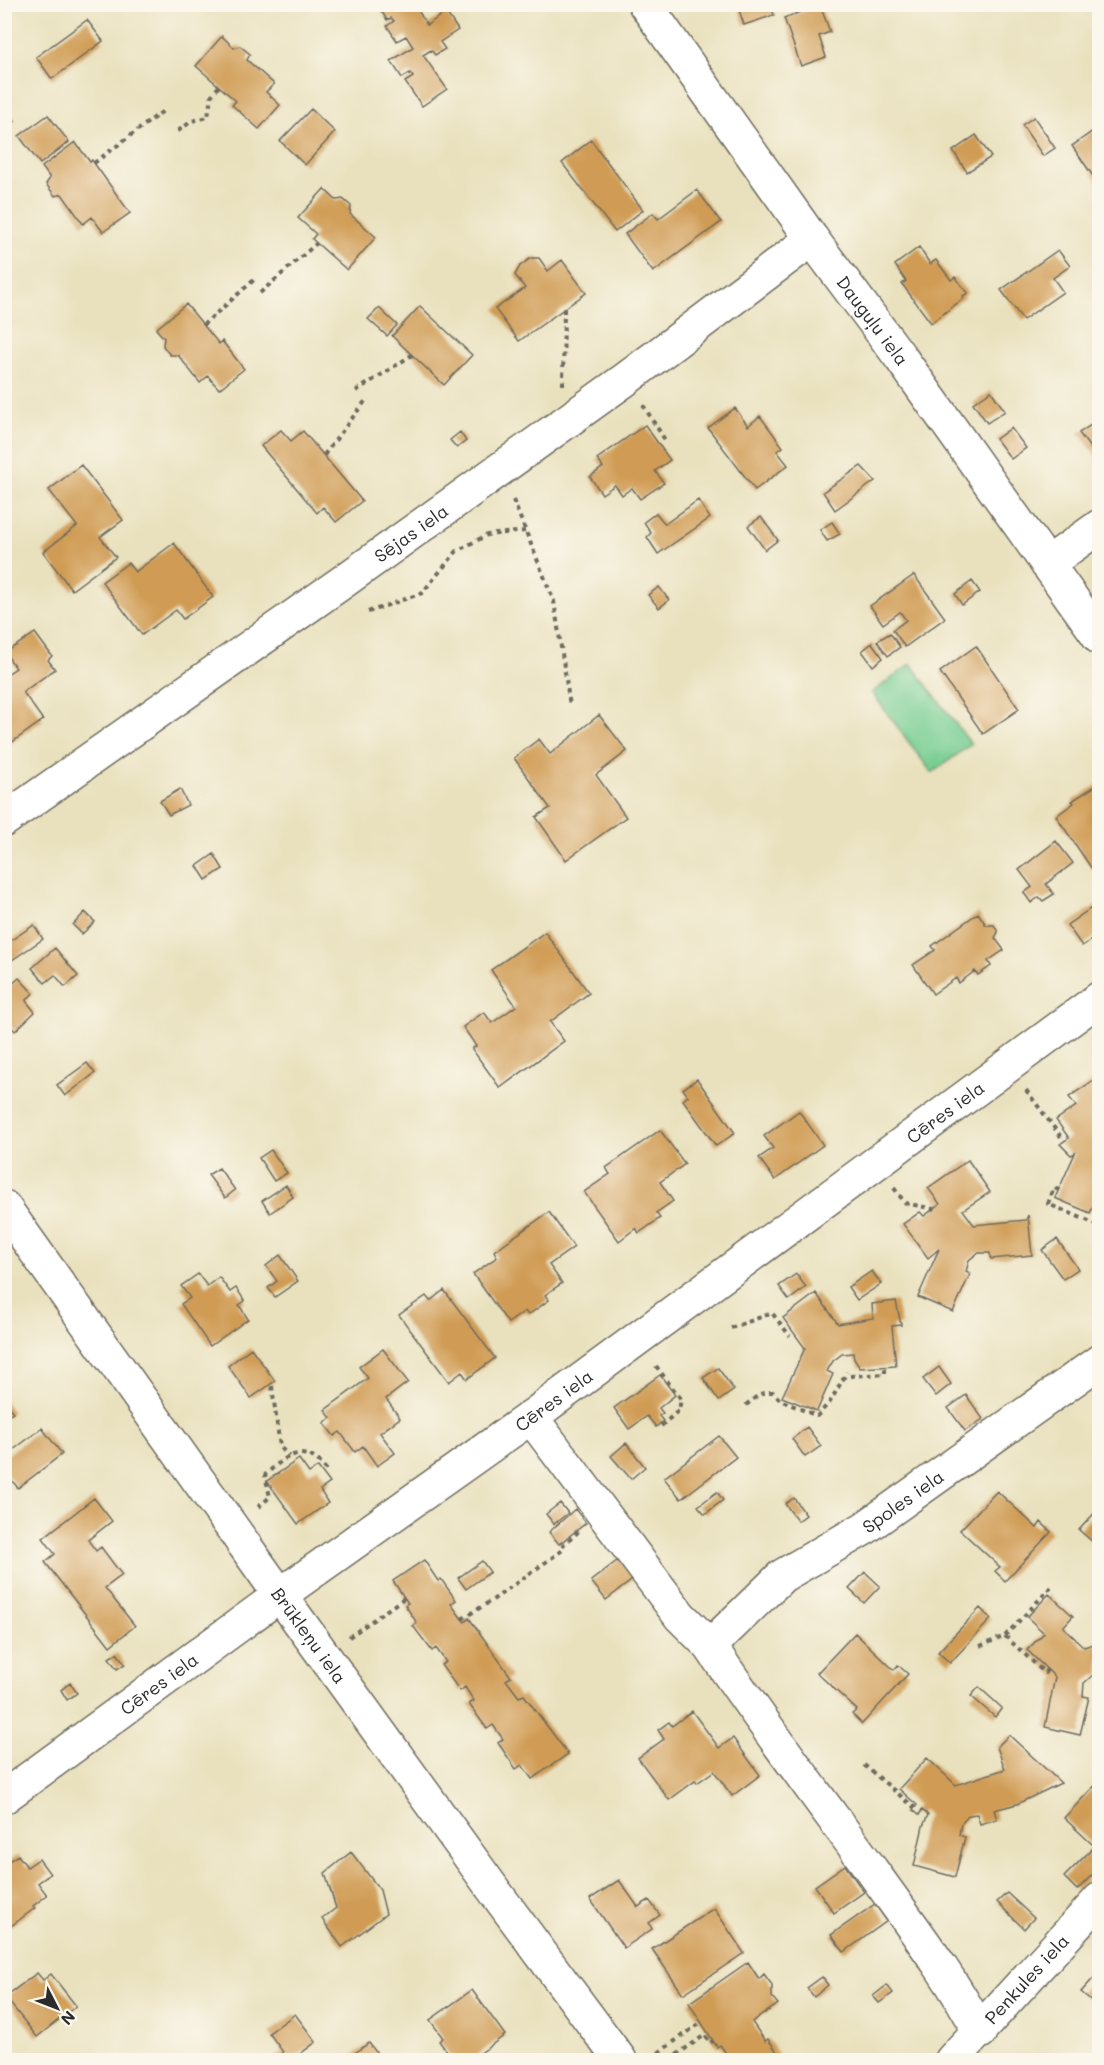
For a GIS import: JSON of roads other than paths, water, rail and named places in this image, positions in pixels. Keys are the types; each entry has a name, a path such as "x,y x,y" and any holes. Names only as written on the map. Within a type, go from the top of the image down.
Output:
{"street":[{"name":"Dauguļu iela","path":"645,4 812,239 902,358 1100,638"},
{"name":"Sējas iela","path":"4,820 627,379 812,239"},
{"path":"1047,564 1100,526"},
{"name":"Cēres iela","path":"4,1797 531,1417 1100,998"},
{"name":"Brūkleņu iela","path":"4,1207 280,1596 492,1889 620,2061"},
{"name":"Spoles iela","path":"710,1646 782,1576 865,1528 1100,1361"},
{"path":"531,1417 680,1616 710,1646 963,2000 980,2032"},
{"name":"Penkules iela","path":"952,2061 1100,1899"}]}
